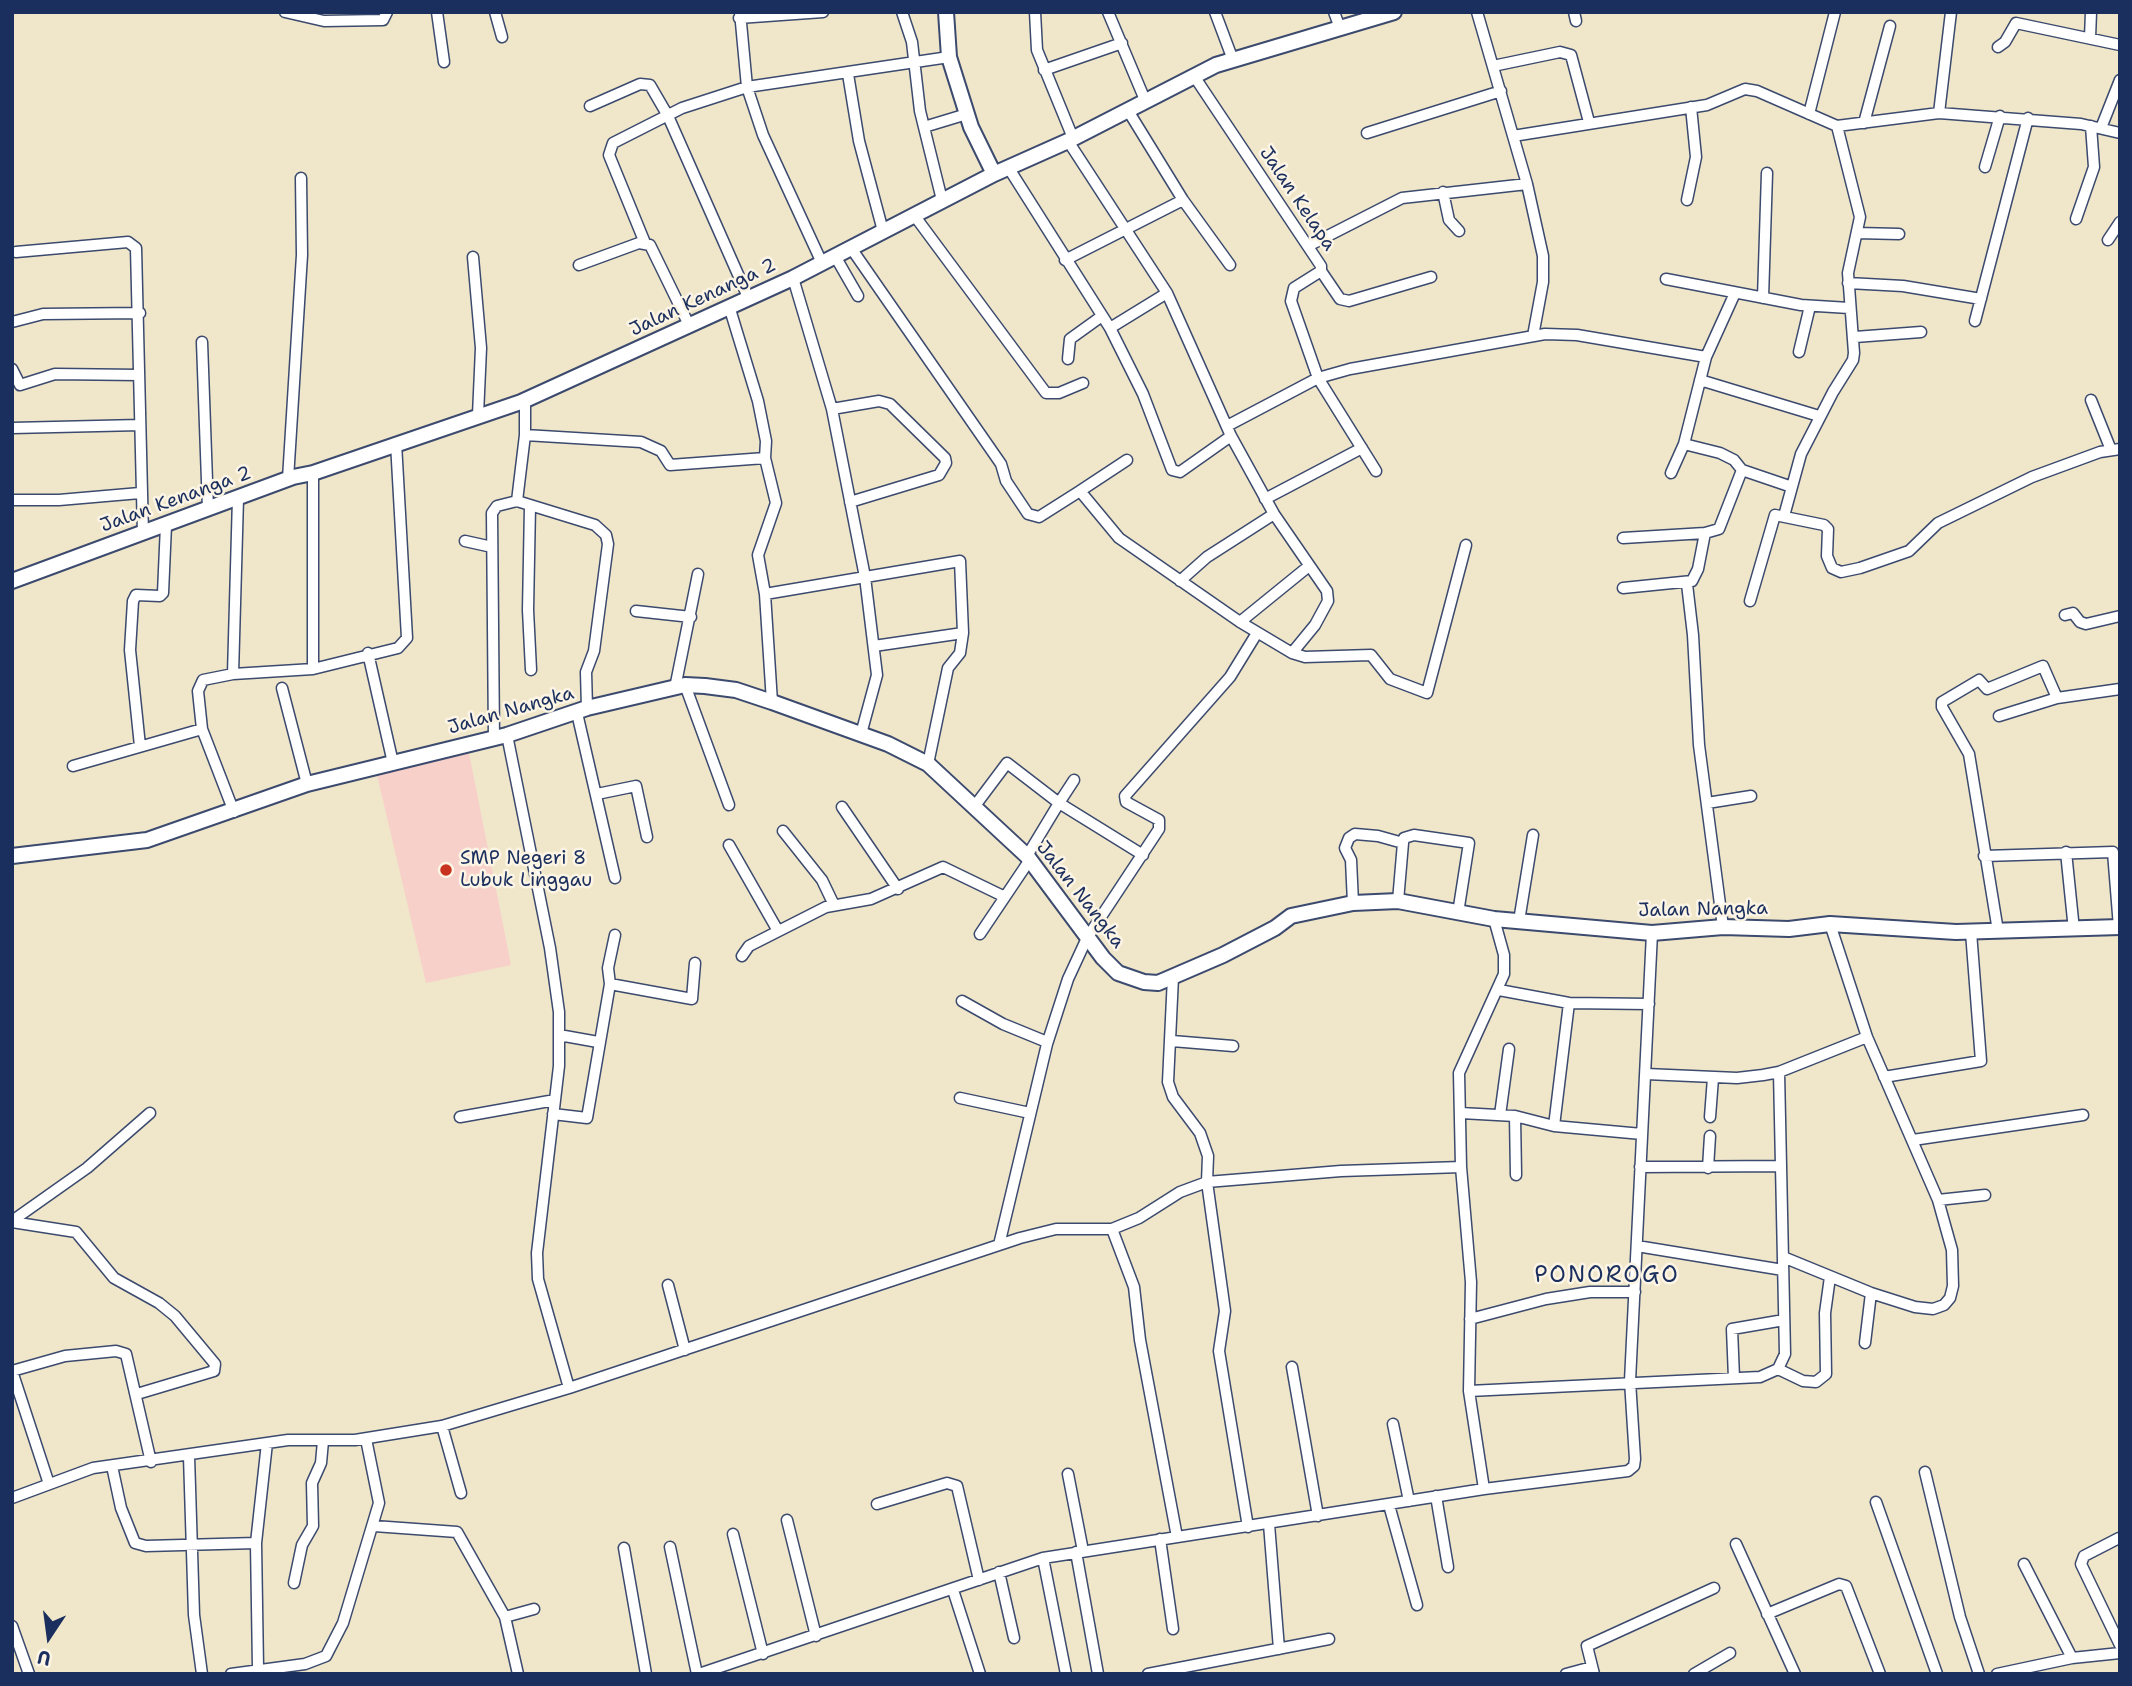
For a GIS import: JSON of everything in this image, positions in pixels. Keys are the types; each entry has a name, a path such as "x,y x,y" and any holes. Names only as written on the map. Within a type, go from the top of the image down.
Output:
{"street":[{"path":"285,12 324,21 383,20 387,12"},
{"path":"437,12 444,62"},
{"path":"495,12 502,37"},
{"path":"822,263 763,135 747,87 739,15 823,12"},
{"path":"902,12 915,64 924,127 942,201"},
{"path":"946,12 949,57 981,150 1001,171 1110,328 1143,394 1172,470 1180,472 1229,431 1318,378 1350,369 1534,336 1577,335 1706,357"},
{"path":"1035,12 1035,39 1044,71 1071,139 1124,230 1167,293 1229,431 1265,499 1327,591 1328,601 1315,625 1292,653"},
{"path":"1108,12 1145,100"},
{"path":"1215,12 1233,60"},
{"path":"1334,12 1340,29"},
{"name":"Jalan Kenanga 2","path":"12,581 288,479 313,473 525,400 793,278 1194,76 1233,60 1394,12"},
{"path":"1477,12 1527,184 1543,257 1543,282 1534,336"},
{"path":"1809,114 1835,12"},
{"path":"1939,113 1951,12"},
{"path":"2090,38 2091,12"},
{"path":"1998,47 2005,42 2016,23 2120,45"},
{"path":"1864,123 1890,26"},
{"path":"1044,71 1122,43"},
{"path":"1493,66 1560,52 1571,55 1589,122"},
{"path":"689,325 654,248 645,243 609,155 613,143 702,101 747,87 949,57"},
{"path":"848,74 859,141 883,231"},
{"name":"Jalan Kelapa","path":"1194,76 1308,246 1321,271 1299,283 1290,295 1318,378"},
{"path":"2076,219 2094,167 2096,127 2120,80"},
{"path":"590,106 645,84 650,85 668,116 748,297"},
{"path":"1513,136 1712,104 1745,89 1757,90 1837,125 1939,113 2028,118 2120,133"},
{"path":"1367,133 1501,92"},
{"path":"1687,200 1696,157 1691,107"},
{"path":"1127,109 1183,201 1230,265"},
{"path":"924,127 967,114"},
{"path":"1985,167 2000,116"},
{"path":"1975,321 2028,118"},
{"path":"1784,516 1801,454 1819,416 1853,360 1855,337 1849,308 1848,283 1859,210 1837,125"},
{"path":"1763,298 1767,173"},
{"path":"288,479 302,255 301,178"},
{"path":"1308,246 1394,200 1527,184"},
{"path":"1443,192 1449,220 1459,231"},
{"path":"1065,260 1183,201"},
{"path":"914,215 1046,393 1059,393 1083,383"},
{"path":"2108,240 2120,222"},
{"path":"1857,233 1899,234"},
{"path":"579,265 645,243"},
{"path":"16,252 133,244 138,253 140,493 143,534"},
{"path":"851,248 1001,464 1006,481 1028,514 1039,517 1127,460"},
{"path":"835,256 858,296"},
{"path":"474,257 481,348 478,415"},
{"path":"1321,271 1340,299 1349,300 1431,277"},
{"path":"793,278 832,409 865,577 877,675 861,734"},
{"path":"1666,279 1810,306 1849,308"},
{"path":"1848,283 1903,286 1981,299"},
{"path":"1110,328 1167,293"},
{"path":"1671,473 1684,444 1706,357 1735,293"},
{"path":"729,306 758,401 766,441 765,458 776,503 758,555 765,594 772,702"},
{"path":"1799,352 1810,306"},
{"path":"12,322 43,314 139,313"},
{"path":"1068,359 1070,339 1102,316"},
{"path":"1855,337 1921,332"},
{"path":"202,342 208,509"},
{"path":"12,369 20,385 55,374 139,375"},
{"path":"1318,378 1377,471"},
{"path":"1700,380 1819,416"},
{"path":"517,501 525,435 525,400"},
{"path":"1750,601 1772,518 1777,514 1828,529 1828,556 1836,571 1860,568 1909,551 1938,523 1991,496 2032,477 2115,450 2091,400"},
{"path":"832,409 878,401 890,404 945,458 946,463 939,475 850,502"},
{"path":"12,428 139,425"},
{"path":"525,435 641,442 661,451 670,465 765,458"},
{"path":"234,812 202,730 200,685 203,680 233,674 313,669 402,646 408,632 396,443"},
{"path":"1684,444 1720,453 1734,460 1742,470 1792,487"},
{"path":"1265,499 1362,448"},
{"path":"1623,538 1705,533 1721,527 1742,470"},
{"path":"313,473 313,669"},
{"path":"1080,491 1119,538 1257,633 1292,653 1306,657 1371,655 1390,679 1427,693 1466,545"},
{"path":"12,499 59,500 140,493"},
{"path":"233,674 238,498"},
{"path":"569,1388 538,1279 537,1253 555,1100 559,1035 550,948 500,737 492,547 494,508 517,501 595,526 606,535 608,544 594,651 586,672 582,710 615,878"},
{"path":"530,506 528,610 531,670"},
{"path":"1180,581 1207,557 1274,514"},
{"path":"139,746 130,650 133,601 136,596 160,596 163,593 166,525"},
{"path":"1705,533 1698,569 1686,584 1707,803 1723,927"},
{"path":"465,541 492,547"},
{"path":"765,594 961,561 963,633 960,653 948,668 928,764"},
{"path":"1240,622 1309,566"},
{"path":"698,574 680,687 729,805"},
{"path":"1623,588 1686,584"},
{"path":"636,611 691,617"},
{"path":"2066,615 2073,612 2080,622 2086,624 2120,616"},
{"path":"874,646 963,633"},
{"path":"999,1245 1047,1042 1068,979 1087,938 1143,855 1160,823 1126,802 1125,796 1230,677 1257,633"},
{"path":"368,653 393,763"},
{"path":"1998,932 1969,754 1942,707 1942,702 1979,680 1987,689 2043,666 2053,699"},
{"name":"Jalan Nangka","path":"12,856 147,840 234,812 307,784 500,737 582,710 680,687 736,690 861,734 928,764 1028,858 1087,938 1118,973 1132,979 1158,982 1173,977 1275,928 1291,916 1353,903 1398,901 1494,919 1652,933 1723,927 1789,929 1830,924 1971,932 2119,928"},
{"path":"282,688 307,784"},
{"path":"1999,716 2053,699 2120,690"},
{"path":"73,766 202,730"},
{"path":"974,807 1007,763 1059,803 1143,855"},
{"path":"980,934 1074,780"},
{"path":"597,794 636,786 647,837"},
{"path":"1707,803 1751,796"},
{"path":"842,807 898,889"},
{"path":"783,831 821,880 834,905"},
{"path":"1353,903 1351,860 1345,848 1349,838 1355,834 1378,836 1403,843"},
{"path":"1398,901 1404,838 1414,835 1469,843 1458,913"},
{"path":"1519,921 1533,835"},
{"path":"729,845 778,931"},
{"path":"2066,852 2074,930"},
{"path":"1984,856 2113,852 2119,928"},
{"path":"741,956 744,949 834,905 871,899 943,867 1003,896"},
{"path":"1484,1489 1469,1391 1471,1283 1461,1167 1460,1073 1463,1060 1499,990 1504,974 1504,955 1494,919"},
{"path":"1783,1257 1871,1293 1933,1309 1944,1306 1950,1298 1952,1250 1938,1200 1867,1037 1830,924"},
{"path":"1884,1077 1981,1061 1971,932"},
{"path":"670,1547 698,1674 1043,1558 1436,1496 1628,1471 1634,1466 1635,1459 1630,1381 1652,933"},
{"path":"553,1114 587,1118 610,984 608,968 615,935"},
{"path":"610,984 692,999 695,963"},
{"path":"1173,977 1170,1090 1206,1145 1207,1182 1225,1311 1219,1351 1248,1527"},
{"path":"1499,990 1569,1003 1649,1004"},
{"path":"962,1001 1003,1024 1047,1042"},
{"path":"1554,1126 1569,1003"},
{"path":"559,1035 598,1042"},
{"path":"1646,1074 1737,1078 1779,1072 1867,1037"},
{"path":"1171,1041 1233,1046"},
{"path":"1500,1115 1509,1049"},
{"path":"1469,1391 1630,1381 1760,1377 1778,1369 1785,1354 1779,1072"},
{"path":"1710,1117 1713,1078"},
{"path":"960,1098 1030,1113"},
{"path":"460,1117 555,1100"},
{"path":"12,1222 87,1168 150,1113"},
{"path":"1461,1113 1515,1116 1554,1126 1642,1134"},
{"path":"1913,1140 2083,1115"},
{"path":"1515,1116 1516,1175"},
{"path":"1708,1168 1710,1136"},
{"path":"1640,1167 1781,1166"},
{"path":"12,1498 85,1470 288,1440 366,1439 442,1426 569,1388 1056,1228 1112,1229 1139,1218 1180,1192 1207,1182 1341,1171 1461,1167"},
{"path":"1938,1200 1985,1195"},
{"path":"12,1222 76,1232 114,1278 159,1303 175,1316 215,1364 214,1371 137,1394"},
{"path":"1112,1229 1134,1287 1140,1340 1177,1536"},
{"path":"1637,1246 1783,1270"},
{"path":"1778,1369 1803,1381 1816,1382 1826,1374 1825,1313 1830,1278"},
{"path":"668,1285 685,1350"},
{"path":"1470,1319 1546,1299 1590,1292 1634,1292"},
{"path":"1865,1343 1871,1293"},
{"path":"1734,1378 1732,1329 1784,1320"},
{"path":"49,1484 12,1371 65,1356 121,1351 130,1361 150,1462"},
{"path":"1292,1367 1318,1516"},
{"path":"1393,1424 1409,1501"},
{"path":"442,1426 461,1493"},
{"path":"231,1674 258,1668 305,1664 326,1656 343,1623 379,1503 366,1439"},
{"path":"294,1583 302,1545 313,1526 312,1480 321,1463 323,1441"},
{"path":"258,1668 256,1543 267,1443"},
{"path":"189,1456 194,1615 202,1674"},
{"path":"112,1466 121,1508 135,1543 256,1543"},
{"path":"1925,1472 1960,1617 1979,1674"},
{"path":"1068,1474 1098,1674"},
{"path":"877,1504 947,1483 957,1486 979,1580"},
{"path":"1436,1496 1448,1567"},
{"path":"1877,1502 1937,1674"},
{"path":"1389,1505 1417,1605"},
{"path":"787,1520 816,1636"},
{"path":"1269,1524 1279,1649"},
{"path":"374,1526 457,1532 505,1617 517,1674"},
{"path":"733,1534 763,1654"},
{"path":"2119,1538 2084,1556 2081,1567 2120,1645"},
{"path":"1160,1539 1173,1629"},
{"path":"1736,1544 1796,1674"},
{"path":"624,1548 646,1674"},
{"path":"1043,1558 1066,1674"},
{"path":"2024,1564 2072,1658"},
{"path":"999,1572 1014,1638"},
{"path":"1767,1614 1839,1584 1846,1586 1880,1674"},
{"path":"1566,1674 1593,1670 1586,1649 1592,1642 1714,1588"},
{"path":"953,1590 980,1674"},
{"path":"505,1617 534,1609"},
{"path":"12,1626 29,1674"},
{"path":"1148,1674 1329,1639"},
{"path":"1693,1674 1730,1653"},
{"path":"1997,1674 2072,1658 2120,1653"}],"shaded area":[{"name":"SMP Negeri 8 Lubuk Linggau","path":"469,753 511,965 426,983 377,775"}],"place":[{"name":"SMP Negeri 8 Lubuk Linggau","path":"446,870"}],"district":[{"name":"PONOROGO","path":"1607,1276"}]}
